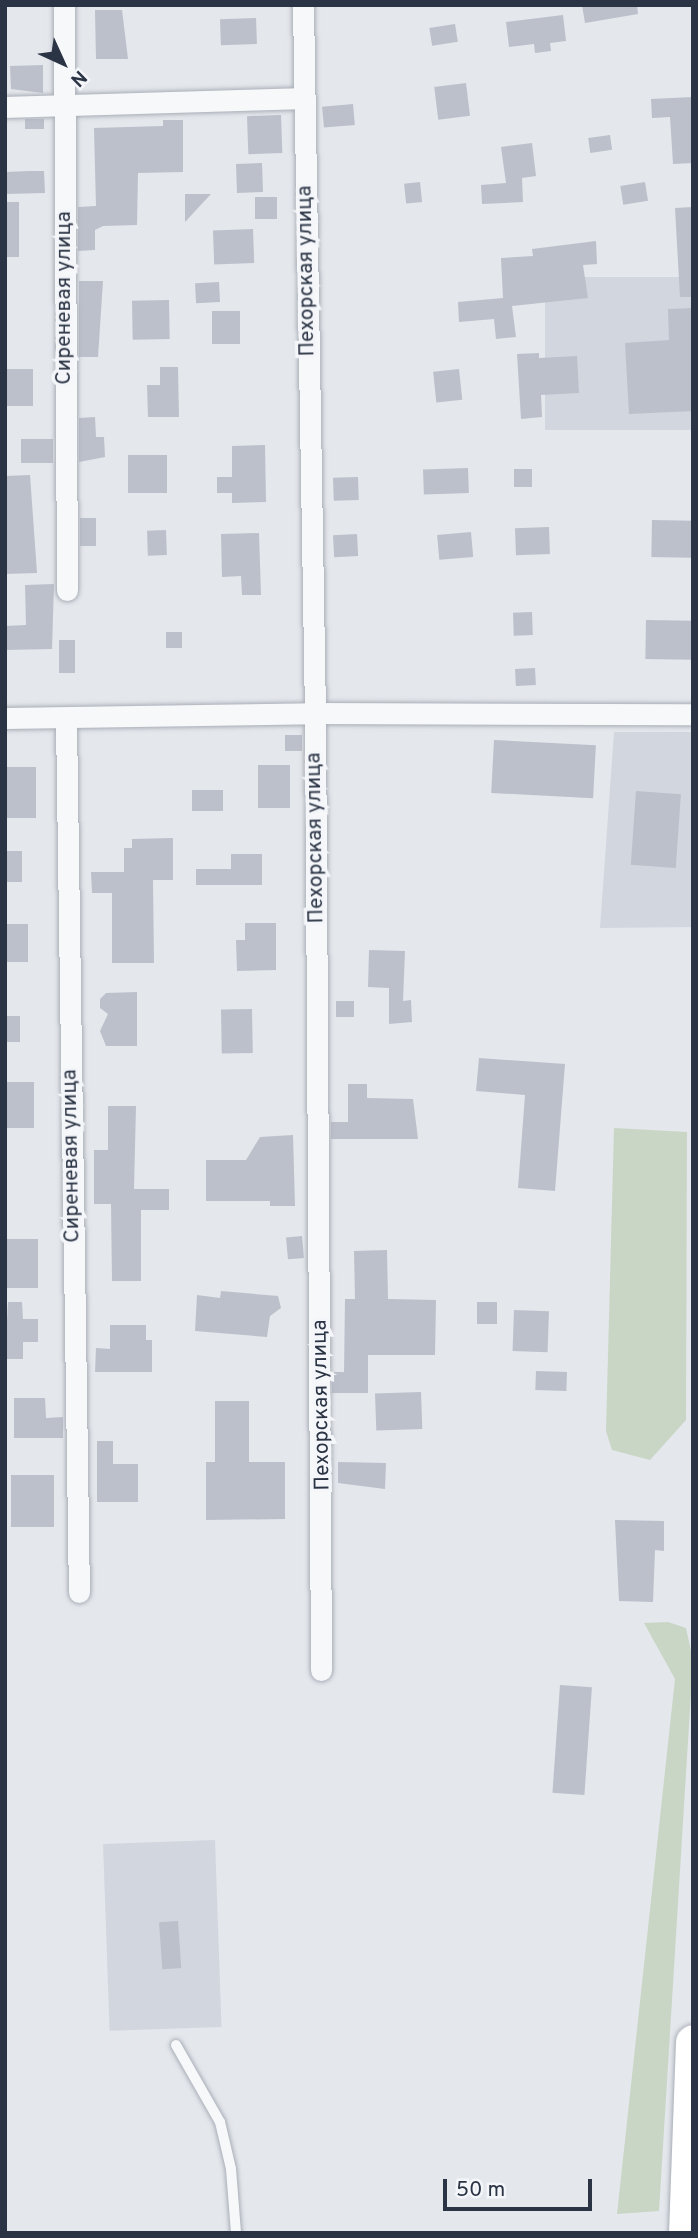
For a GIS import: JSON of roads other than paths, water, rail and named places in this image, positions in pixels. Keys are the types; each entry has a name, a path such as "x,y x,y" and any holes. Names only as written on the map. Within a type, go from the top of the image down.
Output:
{"main road":[{"path":"686,2233 693,2042"}],"street":[{"name":"Сиреневая улица","path":"64,5 67,590"},
{"name":"Пехорская улица","path":"303,5 315,713 321,1670"},
{"path":"5,107 304,98"},
{"path":"5,718 66,720 315,713 693,714"},
{"name":"Сиреневая улица","path":"66,720 79,1592"}],"lane":[{"path":"176,2045 220,2122 231,2169 236,2233"}]}
